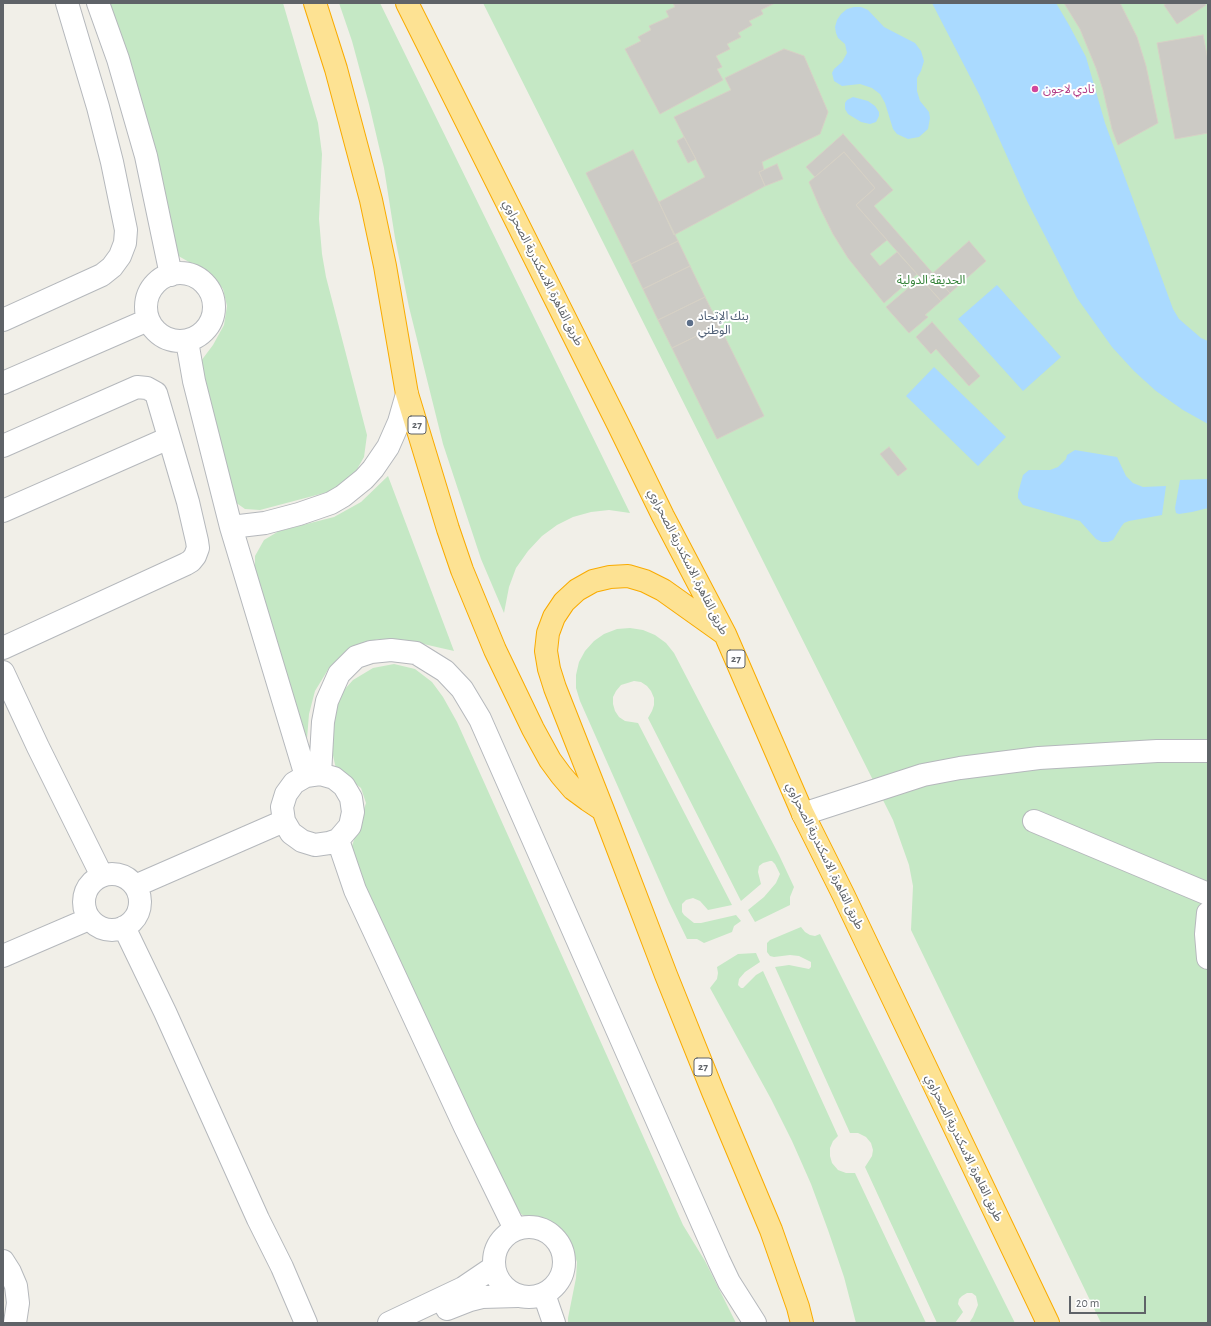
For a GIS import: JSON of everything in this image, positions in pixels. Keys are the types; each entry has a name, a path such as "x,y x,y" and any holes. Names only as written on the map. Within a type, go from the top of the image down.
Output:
{"highway":[{"name":"27","path":"315,3 336,69 371,200 385,266 408,394 448,529 462,570 504,670 550,760 560,775 573,789 603,810"},
{"name":"طريق القاهرة, الاسكندرية الصحراوي","path":"408,3 615,416 663,516 724,634 803,814 847,902 1048,1323"},
{"name":"27","path":"724,634 663,590 645,581 628,576 610,577 593,581 577,590 564,602 554,617 548,634 546,651 549,669 555,688 713,1092 771,1230 798,1307 802,1323"}],"lane":[{"path":"3,320 102,275 112,267 120,256 125,244 126,230 112,162 98,107 67,3"},
{"path":"98,3 118,59 146,156 171,275"},
{"path":"186,274 200,280 207,286 212,295 214,304 210,324 204,332 196,338 187,341 177,341 159,335 152,328 148,320 146,301 149,292 158,281 171,275 186,274"},
{"path":"3,383 148,320"},
{"path":"187,341 194,381 231,528 313,775"},
{"path":"3,446 136,387 147,388 156,393 170,438 198,548 191,561 3,648"},
{"path":"231,528 265,523 299,514 331,503 354,488 373,469 388,447 397,428 408,394"},
{"path":"3,511 170,438"},
{"path":"313,775 327,701 339,674 356,657 371,652 391,650 416,653 445,670 462,689 480,719 719,1261 737,1295 755,1323"},
{"path":"3,672 41,754 102,876"},
{"path":"803,814 916,777 960,768 1039,758 1156,751 1208,751"},
{"path":"313,775 334,778 344,786 352,798 353,812 350,826 338,840 315,845 302,841 291,833 284,821 282,807 286,794 294,783 313,775"},
{"path":"135,886 284,821"},
{"path":"1034,821 1208,894"},
{"path":"338,840 355,890 465,1127 515,1229"},
{"path":"114,874 126,878 135,886 140,897 139,909 134,920 124,927 112,930 99,927 89,919 84,907 85,894 92,883 102,876 114,874"},
{"path":"1208,913 1206,934 1208,958"},
{"path":"3,956 89,919"},
{"path":"124,927 165,1012 249,1199 282,1267 306,1323"},
{"path":"419,1323 470,1300 496,1296 532,1297 544,1294 555,1287 562,1277 565,1265 564,1253 559,1242 550,1233 539,1227 527,1226 515,1229 505,1235 498,1244 494,1255 494,1267 498,1279 506,1290 518,1296"},
{"path":"3,1261 16,1286 18,1303 15,1323"},
{"path":"389,1323 463,1288 494,1267"},
{"path":"544,1294 554,1323"}],"green space":[{"path":"110,3 283,3 318,123 322,154 319,219 322,254 326,277 367,435 364,457 356,471 344,482 328,492 260,510 245,509 235,502 198,365 213,345 224,325 227,306 223,289 210,274 175,254 139,90"},
{"path":"339,3 380,3 630,513 609,510 591,512 573,517 557,525 542,536 528,551 516,568 509,587 504,613 481,559 443,444 409,307 395,238 384,168 369,104 352,41"},
{"name":"الحديقة الدولية","path":"483,3 1208,3 1208,1323 1101,1323 911,930 913,886 909,865 893,820"},
{"path":"388,476 454,651 406,640 378,639 352,648 329,668 315,691 309,714 306,751 255,575 255,556 264,540 279,531 334,517 361,502"},
{"path":"630,628 643,630 655,635 666,643 674,653 779,855 794,887 790,897 790,905 755,922 748,910 764,897 776,883 780,874 775,864 770,861 759,866 758,872 761,884 741,901 648,718 654,705 654,698 651,691 641,682 634,681 621,685 613,697 615,711 619,717 625,721 638,723 732,905 708,910 700,901 693,898 686,900 682,904 682,912 694,923 701,923 736,915 741,921 734,926 732,932 704,943 697,939 687,939 669,902 580,701 576,688 576,675 579,662 585,651 594,641 604,634 617,629"},
{"path":"394,664 415,669 432,682 443,697 457,722 683,1225 705,1261 736,1323 568,1323 576,1278 577,1262 570,1242 552,1225 531,1220 521,1214 511,1198 364,889 351,849 366,803 361,788 336,769 332,751 330,723 336,699 353,680 373,668"},
{"path":"801,927 810,935 815,936 820,934 1015,1323 969,1323 978,1305 976,1296 972,1293 967,1293 959,1299 958,1304 963,1312 955,1323 937,1323 865,1167 872,1156 873,1150 871,1143 866,1137 858,1133 850,1133 775,967 789,965 809,969 811,967 811,962 799,956 790,955 774,957 770,956 767,952 767,943 770,940"},
{"path":"756,953 760,962 745,972 739,979 738,985 743,988 756,975 763,971 838,1136 833,1141 830,1148 832,1163 838,1170 846,1173 855,1173 926,1323 856,1323 844,1277 811,1184 771,1099 710,988 717,979 717,967 738,954"}],"water":[{"path":"932,3 1056,3 1086,57 1105,123 1173,309 1179,319 1201,338 1208,341 1208,424 1183,410 1156,391 1134,371 1112,347 1077,298 1027,201 980,96"},
{"path":"861,7 868,10 884,27 915,43 921,51 924,61 917,78 917,91 920,101 929,112 930,118 928,129 919,137 908,139 897,134 893,129 885,103 880,94 872,88 860,84 842,86 834,81 832,73 834,69 842,62 847,53 845,44 838,38 835,27 841,14 847,9"},
{"path":"853,97 868,101 875,106 879,112 876,122 870,124 861,122 848,114 845,109 845,103"},
{"path":"997,285 1061,357 1023,391 958,319"},
{"path":"934,367 1006,437 978,466 906,396"},
{"path":"1075,450 1117,457 1126,476 1133,483 1143,487 1166,486 1162,515 1124,523 1113,540 1102,542 1096,539 1080,521 1023,505 1018,498 1018,493 1023,475 1029,470 1050,470 1058,467 1066,459 1067,455"},
{"path":"1208,479 1208,508 1192,512 1176,513 1175,508 1180,480"}],"building":[{"path":"673,3 775,3 761,10 763,14 749,21 752,25 738,33 741,37 727,44 730,49 716,56 722,67 717,69 723,80 660,114 625,49 641,41 638,37 651,30 649,26 669,17 666,11 675,7"},
{"path":"1064,3 1120,3 1137,37 1146,66 1158,123 1118,145 1112,129 1096,68 1080,29"},
{"path":"1167,3 1204,3 1206,5 1177,24 1164,5"},
{"path":"1203,35 1208,60 1208,133 1175,139 1157,43"},
{"path":"784,49 804,56 828,112 820,134 762,162 764,170 759,172 765,186 674,235 659,202 705,177 674,117 731,90 725,78"},
{"path":"843,134 893,190 874,206 950,293 941,301 856,205 875,188 844,152 815,177 806,167"},
{"path":"684,137 696,159 688,163 677,141"},
{"path":"633,150 678,241 631,264 586,173"},
{"path":"844,152 875,188 856,205 887,240 870,254 880,266 897,252 917,274 884,303 848,258 833,234 809,182"},
{"path":"777,164 783,179 765,186 759,172"},
{"path":"678,241 690,266 643,289 631,264"},
{"path":"969,241 986,261 950,293 932,274"},
{"path":"690,266 705,297 658,320 643,289"},
{"path":"920,278 941,301 925,315 928,317 909,333 886,307"},
{"path":"705,297 719,325 672,348 658,320"},
{"path":"932,322 980,376 969,386 936,349 931,354 916,337"},
{"path":"719,325 764,416 717,439 672,348"},
{"path":"889,447 907,469 898,476 880,454"}],"place":[{"name":"نادي لاجون","path":"1035,89"},
{"name":"بنك الإتحاد الوطني","path":"690,323"}]}
